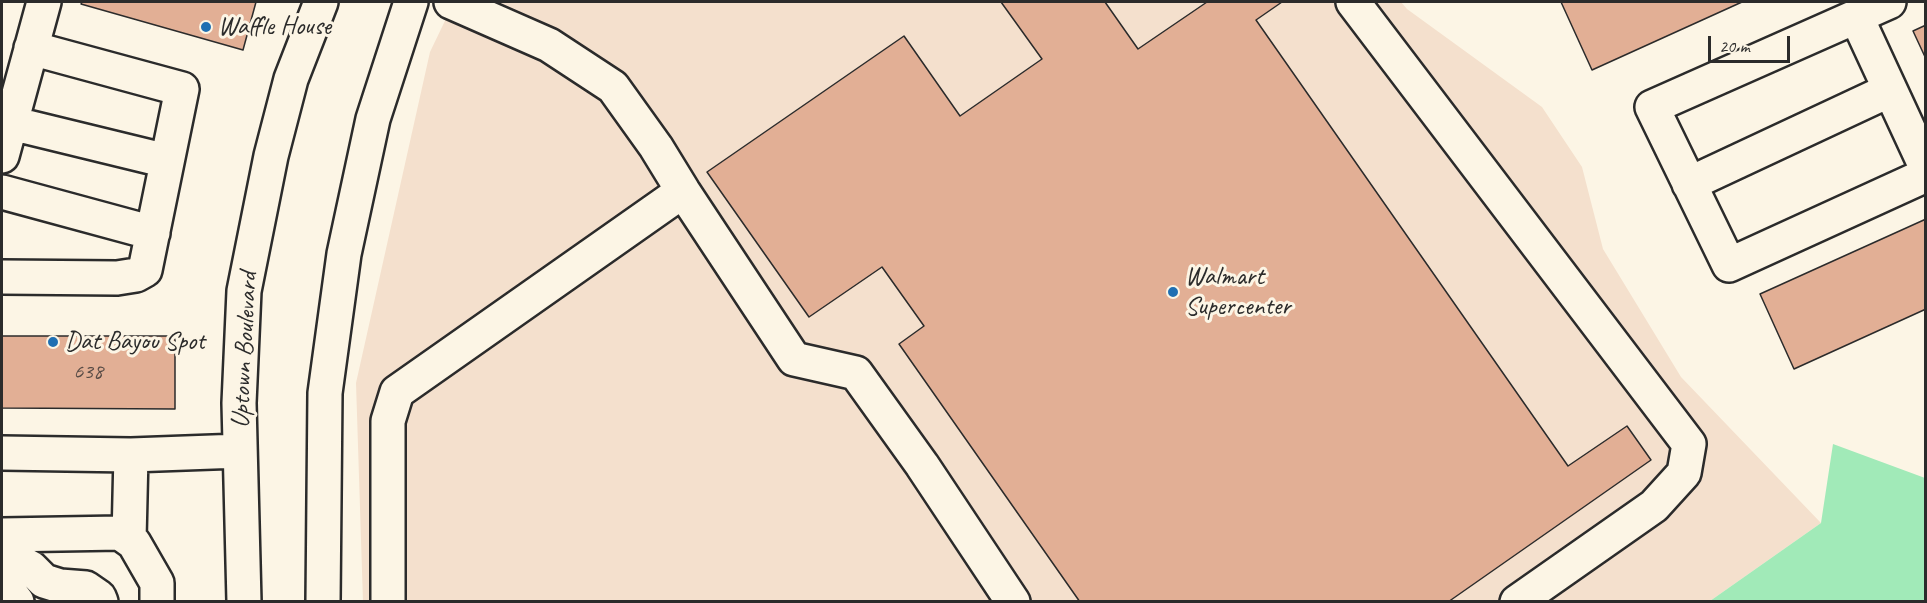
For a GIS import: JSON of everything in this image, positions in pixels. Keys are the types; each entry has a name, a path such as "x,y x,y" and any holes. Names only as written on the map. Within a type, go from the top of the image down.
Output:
{"street":[{"path":"2,156 44,2"},
{"name":"Uptown Boulevard","path":"244,602 239,402 244,291 273,145 291,79 321,2"},
{"path":"323,602 325,393 344,254 373,119 411,2"},
{"path":"452,2 491,17 549,45 613,87 656,147 794,359 856,373 922,465 1006,599"},
{"path":"1353,2 1689,444 1684,473 1654,506 1522,600"},
{"path":"1889,2 1652,107 1729,265 1926,175"},
{"path":"1856,16 1926,167"},
{"path":"2,277 117,278 136,275 145,270 182,89 31,48"},
{"path":"1689,183 1890,90"},
{"path":"11,123 167,161"},
{"path":"388,602 388,420 397,392 683,191"},
{"path":"2,192 153,233"},
{"path":"2,453 131,454 240,451"},
{"path":"129,539 131,454"},
{"path":"2,535 120,533 134,543 157,583 157,602"},
{"path":"2,552 31,568 44,581 60,586 86,588 99,597 100,602"},
{"path":"2,582 17,602"}],"shaded area":[{"path":"454,2 1401,2 1407,9 1542,107 1582,167 1603,249 1681,377 1821,523 1710,601 363,602 356,383 430,52"}],"green space":[{"path":"1833,444 1925,478 1925,601 1710,601 1821,523"}],"building":[{"name":"Waffle House","path":"82,2 256,2 243,50 81,4"},
{"name":"Walmart Supercenter","path":"1001,2 1105,2 1138,49 1207,2 1282,2 1256,20 1568,466 1627,426 1651,460 1448,602 1080,602 899,344 924,326 882,267 809,317 707,172 904,36 960,116 1042,59"},
{"path":"1561,2 1742,2 1592,70"},
{"path":"1926,25 1926,59 1913,31"},
{"path":"1926,219 1926,309 1794,369 1760,294"},
{"path":"2,336 175,336 175,409 2,408"}],"place":[{"name":"Waffle House","path":"206,27"},
{"name":"Walmart Supercenter","path":"1173,292"},
{"name":"Dat Bayou Spot","path":"53,342"}]}
